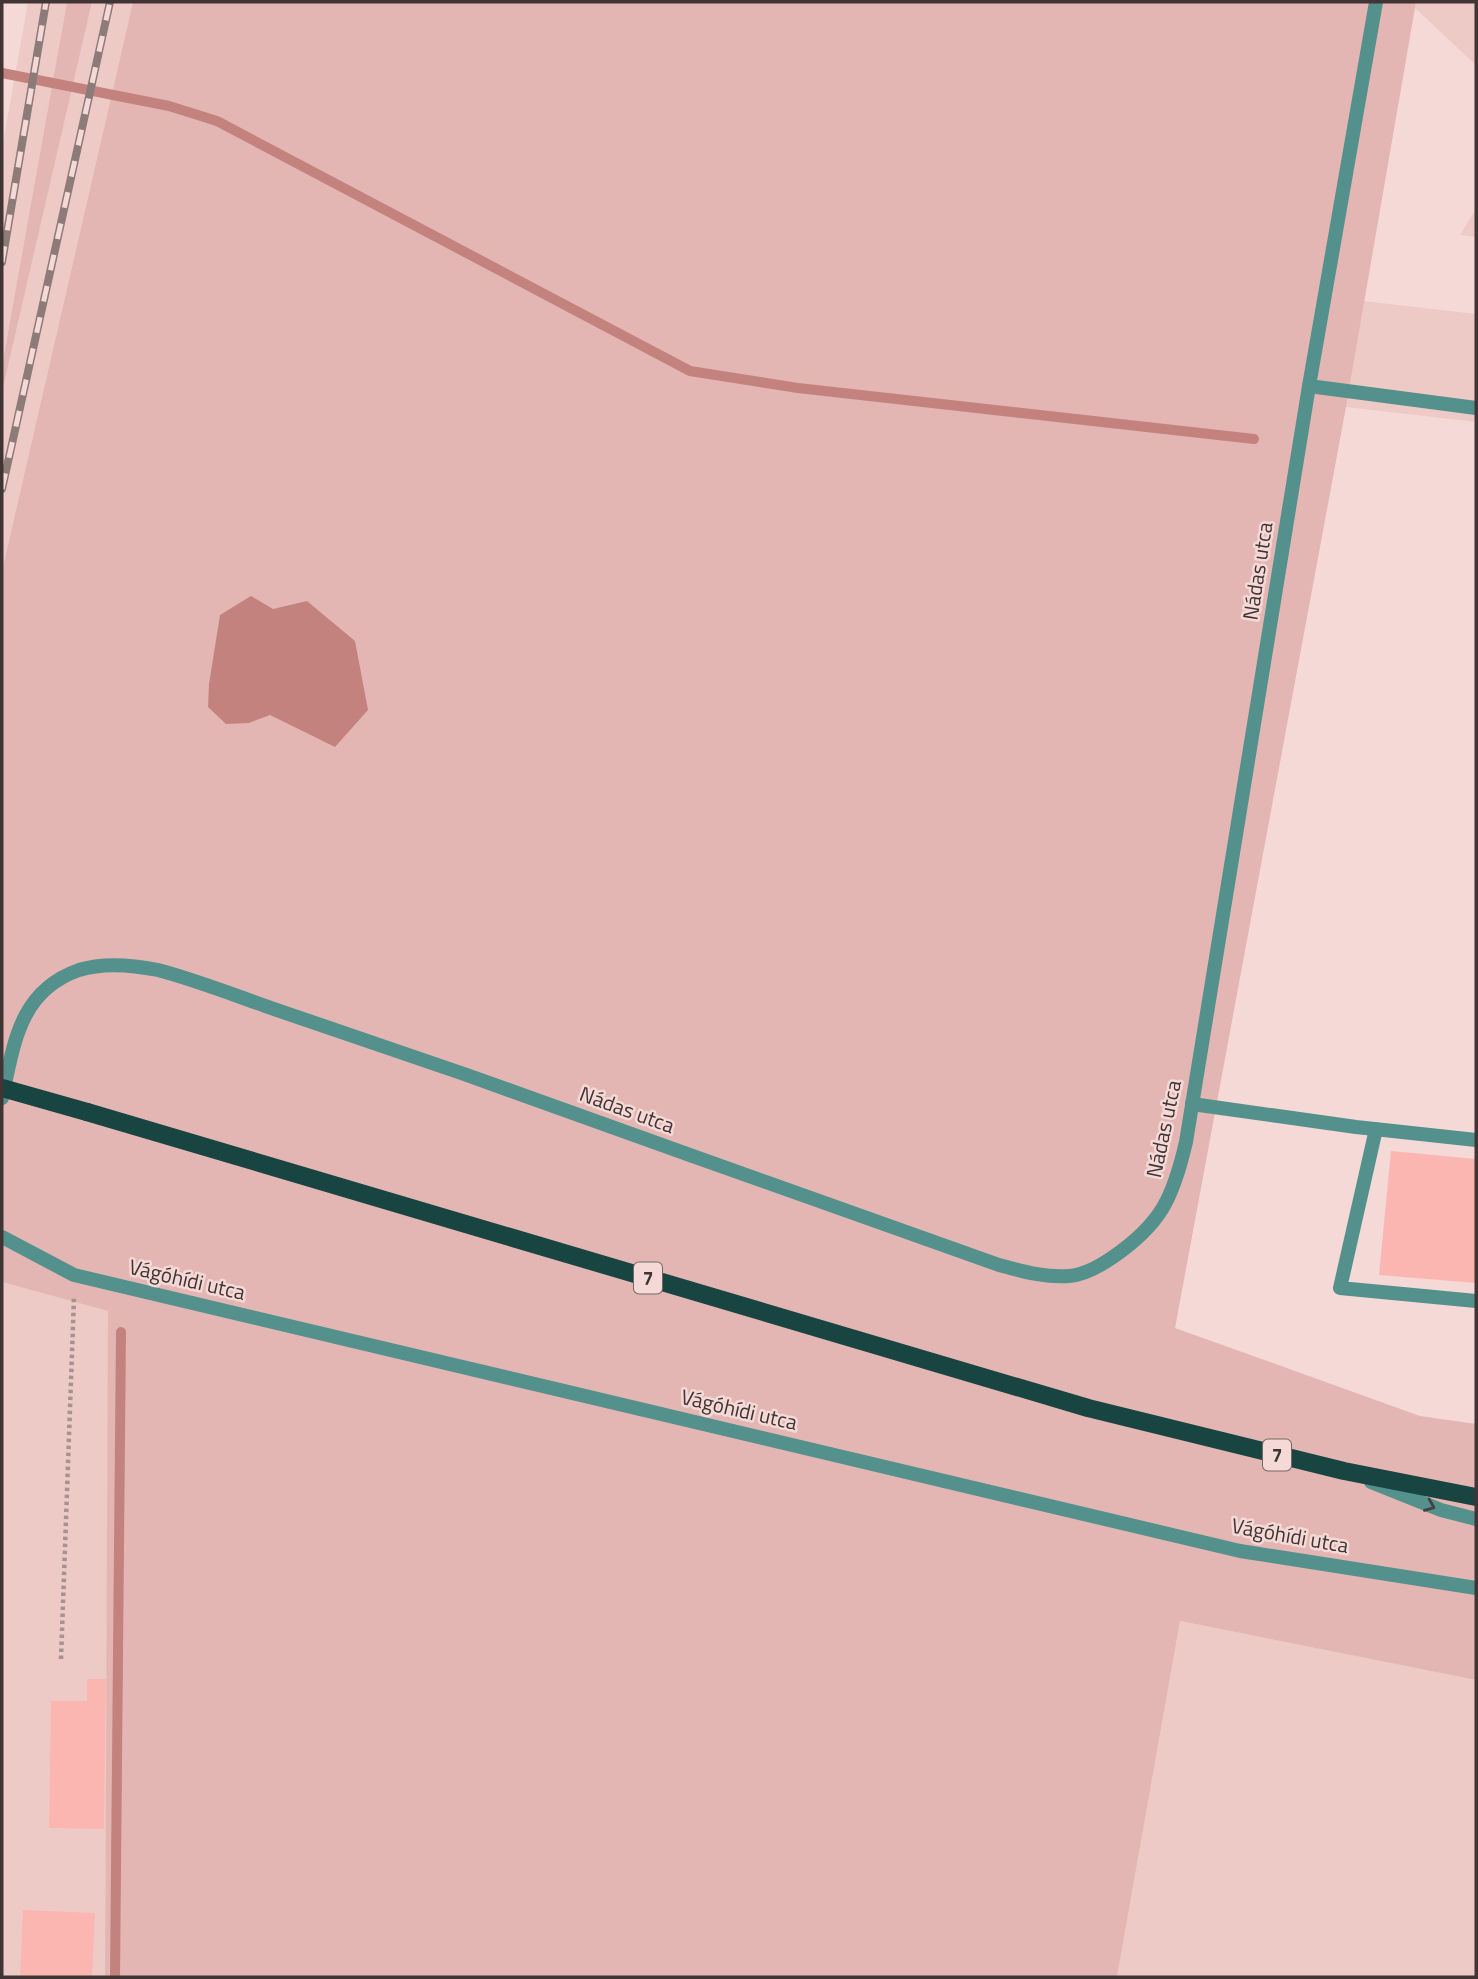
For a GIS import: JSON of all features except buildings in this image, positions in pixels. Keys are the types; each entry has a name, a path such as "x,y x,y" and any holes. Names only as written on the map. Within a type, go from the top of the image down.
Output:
{"main road":[{"name":"7","path":"2,1088 1088,1408 1344,1471 1476,1497"}],"street":[{"name":"Nádas utca","path":"2,1098 18,1031 33,1002 52,983 81,969 117,965 156,970 422,1059 999,1265 1027,1272 1070,1276 1104,1264 1146,1232 1171,1196 1179,1172 1192,1104 1309,386 1376,2"},
{"path":"1309,386 1476,408"},
{"path":"1192,1104 1476,1140"},
{"path":"1376,1129 1340,1287 1476,1301"},
{"name":"Vágóhídi utca","path":"2,1237 74,1275 1240,1550 1476,1588"},
{"path":"1344,1471 1441,1510 1476,1519"}],"path":[{"path":"61,1659 74,1275"}],"shaded area":[{"path":"28,2 67,2 2,366 2,149"},
{"path":"67,2 92,2 2,392 2,366"},
{"path":"92,2 133,2 2,571 2,392"},
{"path":"133,2 1416,2 1346,407 1175,1328 1420,1416 1476,1424 1476,1680 1180,1621 1117,1977 105,1977 108,1311 2,1282 2,571"},
{"path":"1416,2 1476,2 1476,65 1415,8"},
{"path":"1476,209 1476,237 1460,235"},
{"path":"1364,301 1476,314 1476,422 1346,407"},
{"path":"251,596 273,609 307,601 355,641 368,710 335,747 270,715 249,723 226,724 208,707 220,615"},
{"path":"2,1282 109,1311 105,1977 2,1977"},
{"path":"1180,1621 1476,1680 1476,1977 1117,1977"}],"waterway":[{"path":"2,73 169,106 217,121 690,371 798,388 1254,439"},
{"path":"115,1977 121,1332"}],"railway":[{"path":"2,262 46,2"},
{"path":"2,489 110,2"}]}
